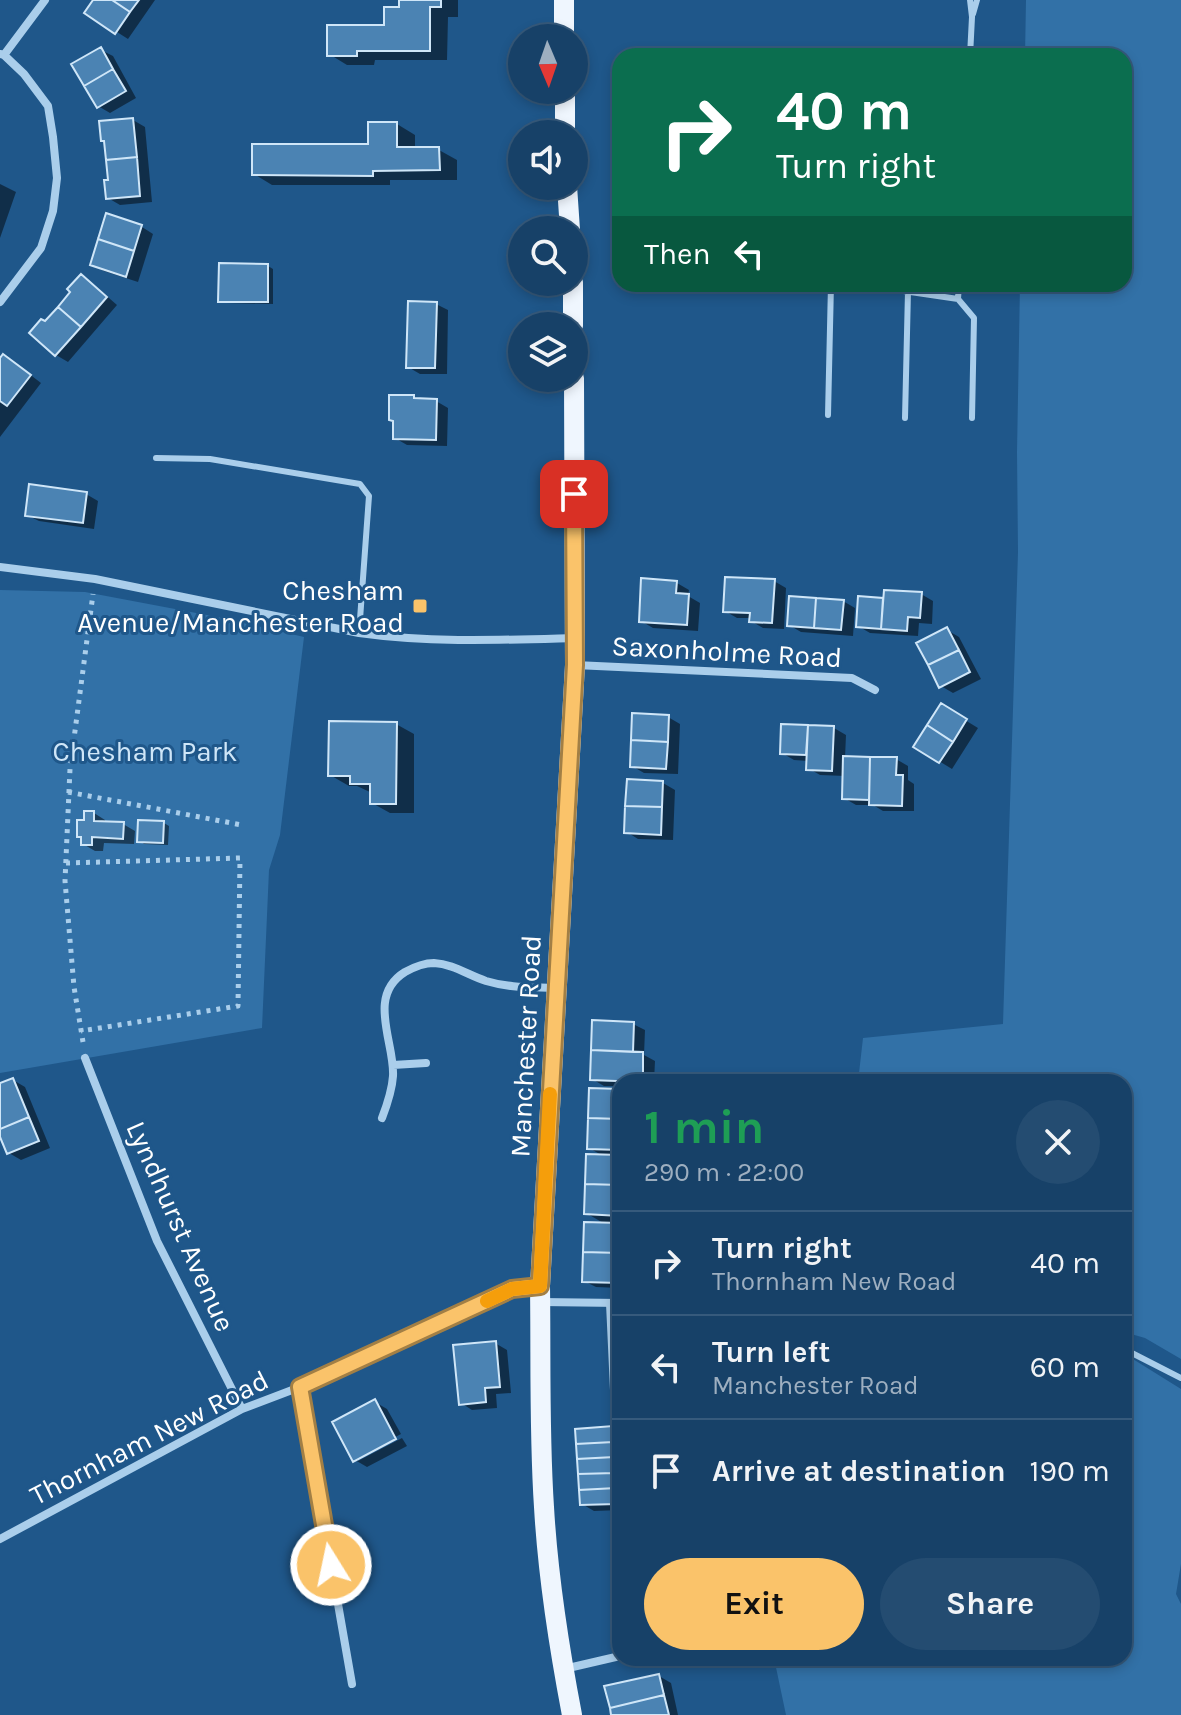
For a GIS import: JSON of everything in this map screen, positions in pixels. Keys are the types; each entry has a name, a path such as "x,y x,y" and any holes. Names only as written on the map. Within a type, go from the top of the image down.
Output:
{"main road":[{"path":"564,0 564,24"},
{"name":"Manchester Road","path":"572,1715 551,1586 544,1508 539,1364 540,1294 575,665 574,392"}],"street":[{"path":"0,302 41,248 53,211 57,178 48,106 24,74 2,55 45,0"},
{"path":"0,567 95,579 393,638 463,641 575,638"},
{"name":"Saxonholme Road","path":"575,665 852,678 875,690"},
{"path":"382,1118 391,1088 393,1065 383,1011 398,976 415,966 429,963 450,965 467,974 512,987 556,988"},
{"name":"Lyndhurst Avenue","path":"85,1058 157,1241 242,1409"},
{"path":"393,1065 426,1063"},
{"name":"Thornham New Road","path":"0,1539 242,1409 300,1387 512,1289 609,1303"},
{"path":"300,1387 352,1684"},
{"path":"563,1669 612,1658"}],"lane":[{"path":"970,0 970,48"},
{"path":"972,17 977,0"},
{"path":"828,415 831,292"},
{"path":"905,418 908,292"},
{"path":"914,292 958,299 974,318 972,418"},
{"path":"958,292 958,299"},
{"path":"156,458 210,459 360,484 369,496 359,633"},
{"path":"609,1303 612,1368"},
{"path":"1132,1353 1181,1378"}],"path":[{"path":"85,1058 74,987 65,881 68,792 95,579"},
{"path":"68,792 242,825"},
{"path":"66,863 240,858 238,1006 81,1031"}],"green space":[{"path":"1026,0 1181,0 1181,1359 1145,1338 1132,1334 1132,1074 859,1074 863,1038 1003,1024 1018,552 1020,292 1132,292 1132,48 1025,48"},
{"name":"Chesham Park","path":"0,590 85,592 304,637 280,835 269,870 262,1028 0,1073"},
{"path":"1132,1358 1181,1389 1181,1564 1176,1594 1181,1604 1181,1715 786,1715 776,1666 1132,1666"}],"building":[{"path":"93,0 112,0 130,12 115,34 84,13"},
{"path":"112,0 139,0 130,12"},
{"path":"399,0 441,0 441,7 430,7 430,51 357,51 357,56 327,56 327,25 384,25 384,7 399,7"},
{"path":"101,47 113,69 84,86 71,64"},
{"path":"113,69 126,91 97,108 84,86"},
{"path":"133,118 137,157 106,160 99,121"},
{"path":"368,122 397,122 397,147 439,147 440,170 373,171 373,176 252,175 252,144 368,144"},
{"path":"137,157 140,196 106,199 106,160"},
{"path":"106,213 142,225 134,251 98,239"},
{"path":"98,239 134,251 126,277 90,265"},
{"path":"219,263 268,264 268,302 218,302"},
{"path":"81,274 107,297 81,327 58,307 70,292 67,289"},
{"path":"408,301 437,302 435,368 406,368"},
{"path":"58,307 81,327 55,356 29,333 41,319 45,321"},
{"path":"3,354 31,375 7,406 0,401 0,358"},
{"path":"389,395 437,399 436,440 393,439"},
{"path":"29,484 87,492 83,523 25,516"},
{"path":"725,577 775,579 772,623 749,622 750,613 723,612"},
{"path":"641,578 677,581 676,593 689,594 687,625 639,622"},
{"path":"884,590 922,592 920,618 908,617 907,631 881,629"},
{"path":"789,596 816,598 814,628 787,626"},
{"path":"858,596 883,598 881,629 856,627"},
{"path":"816,598 844,600 841,630 814,628"},
{"path":"947,627 959,650 928,665 916,643"},
{"path":"959,650 970,672 939,688 928,665"},
{"path":"941,703 967,719 953,742 927,725"},
{"path":"632,713 669,715 668,742 631,740"},
{"path":"329,721 397,722 396,804 370,804 370,784 350,784 350,776 328,776"},
{"path":"781,724 808,725 806,755 780,754"},
{"path":"808,725 834,726 832,771 806,770"},
{"path":"927,725 953,742 939,763 913,747"},
{"path":"631,740 668,742 666,769 630,767"},
{"path":"843,756 870,757 869,800 842,799"},
{"path":"870,757 897,757 896,775 903,775 902,806 869,805"},
{"path":"627,779 663,781 662,807 625,806"},
{"path":"625,806 662,807 661,835 624,833"},
{"path":"84,811 94,811 94,821 124,822 123,839 92,837 92,845 81,845 81,837 77,837 77,820 84,820"},
{"path":"138,820 164,821 163,843 137,842"},
{"path":"592,1020 634,1022 633,1052 591,1050"},
{"path":"591,1050 643,1052 643,1074 612,1074 612,1081 590,1080"},
{"path":"13,1078 29,1117 0,1129 0,1083"},
{"path":"589,1088 612,1089 612,1119 588,1118"},
{"path":"29,1117 39,1141 7,1154 0,1129"},
{"path":"588,1118 612,1119 612,1150 587,1149"},
{"path":"586,1154 612,1155 612,1185 585,1184"},
{"path":"585,1184 612,1185 612,1216 584,1214"},
{"path":"584,1222 612,1223 612,1253 583,1252"},
{"path":"583,1252 612,1253 612,1283 582,1282"},
{"path":"496,1341 500,1387 485,1388 486,1402 459,1405 453,1345"},
{"path":"375,1399 396,1439 353,1462 332,1422"},
{"path":"612,1426 612,1442 576,1444 575,1429"},
{"path":"612,1442 612,1457 577,1459 576,1444"},
{"path":"612,1457 612,1473 578,1474 577,1459"},
{"path":"612,1473 612,1488 579,1490 578,1474"},
{"path":"612,1488 612,1504 580,1505 579,1490"},
{"path":"659,1674 664,1695 610,1708 604,1686"},
{"path":"664,1695 669,1715 611,1715 610,1708"}],"slow traffic":[{"path":"487,1301 512,1289 540,1286 550,1094"}],"place":[{"name":"Chesham Avenue/Manchester Road","path":"420,606"}],"route":[{"path":"331,1565 300,1387 512,1289 540,1286 575,665 574,494"}]}
